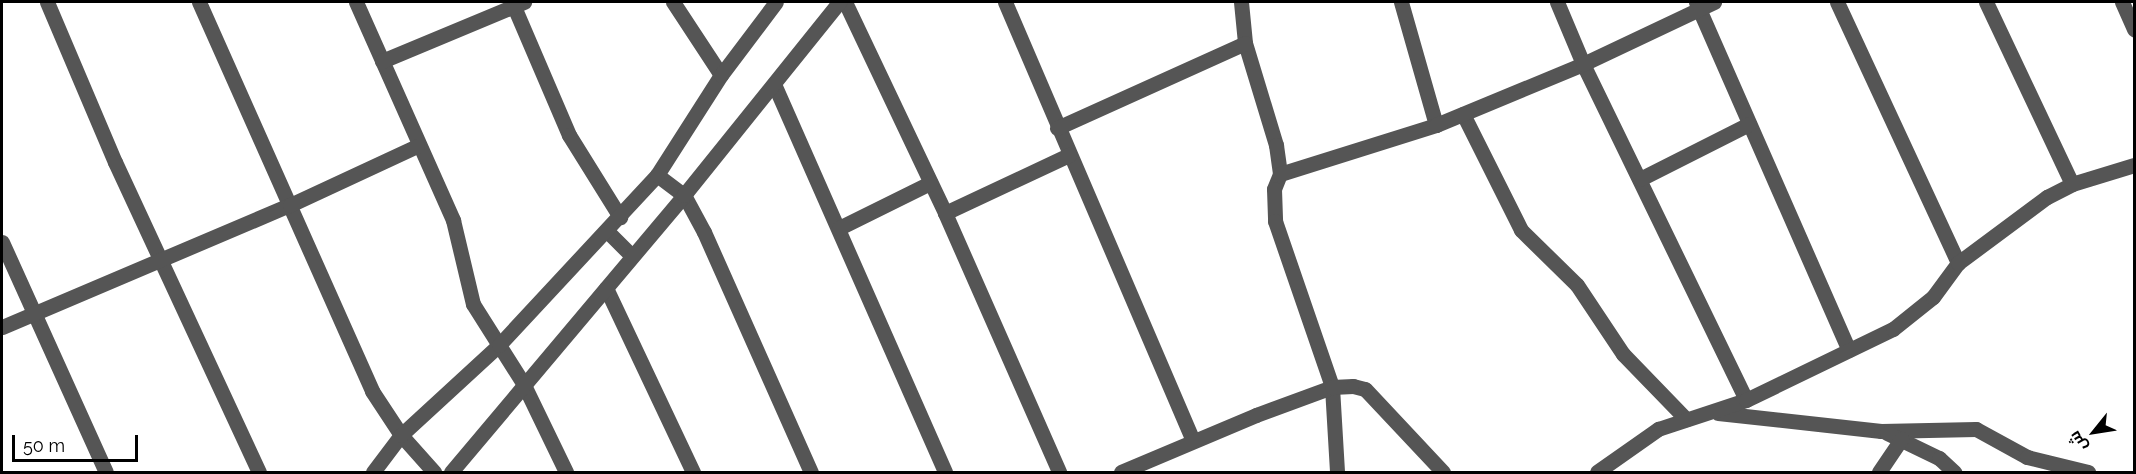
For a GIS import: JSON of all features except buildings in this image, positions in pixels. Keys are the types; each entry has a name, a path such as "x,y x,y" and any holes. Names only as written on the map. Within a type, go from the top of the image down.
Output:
{"street":[{"path":"47,2 115,162 161,256 259,472"},
{"path":"199,2 363,373 401,435 434,472"},
{"path":"356,2 417,146 453,220 473,304 523,383 567,472"},
{"path":"673,2 721,75"},
{"path":"373,472 401,435 499,345 657,175 721,75 776,2"},
{"path":"451,472 523,383 684,195 839,2"},
{"path":"845,2 945,213 1059,472"},
{"path":"1005,2 1193,441"},
{"path":"1241,2 1245,43 1276,145 1280,174 1274,189 1275,221 1332,387 1337,472"},
{"path":"1401,2 1436,125"},
{"path":"1557,2 1583,64 1746,400"},
{"path":"1280,174 1436,125 1583,64 1697,5 1714,2"},
{"path":"1837,2 1958,262"},
{"path":"1986,2 2072,184"},
{"path":"2122,2 2134,29"},
{"path":"382,61 517,3 569,135 620,217"},
{"path":"1697,5 1849,350"},
{"path":"1058,128 1245,43"},
{"path":"774,84 945,472"},
{"path":"1463,114 1521,230 1577,285 1623,354 1686,419"},
{"path":"1640,179 1749,124"},
{"path":"2,327 161,256 290,205 417,146"},
{"path":"945,213 1069,155"},
{"path":"1598,472 1637,442 1686,419 1715,413 1746,400 1849,350 1916,313 1958,262 2047,196 2072,184 2134,165"},
{"path":"657,175 684,195 811,472"},
{"path":"839,228 930,183"},
{"path":"607,231 631,255"},
{"path":"2,242 32,314 106,472"},
{"path":"606,288 693,472"},
{"path":"1121,472 1193,441 1332,387 1365,389 1443,472"},
{"path":"1715,413 1881,431 1976,429 2027,457 2088,472"},
{"path":"1881,431 1939,458 1954,472"},
{"path":"1879,472 1901,439"}]}
